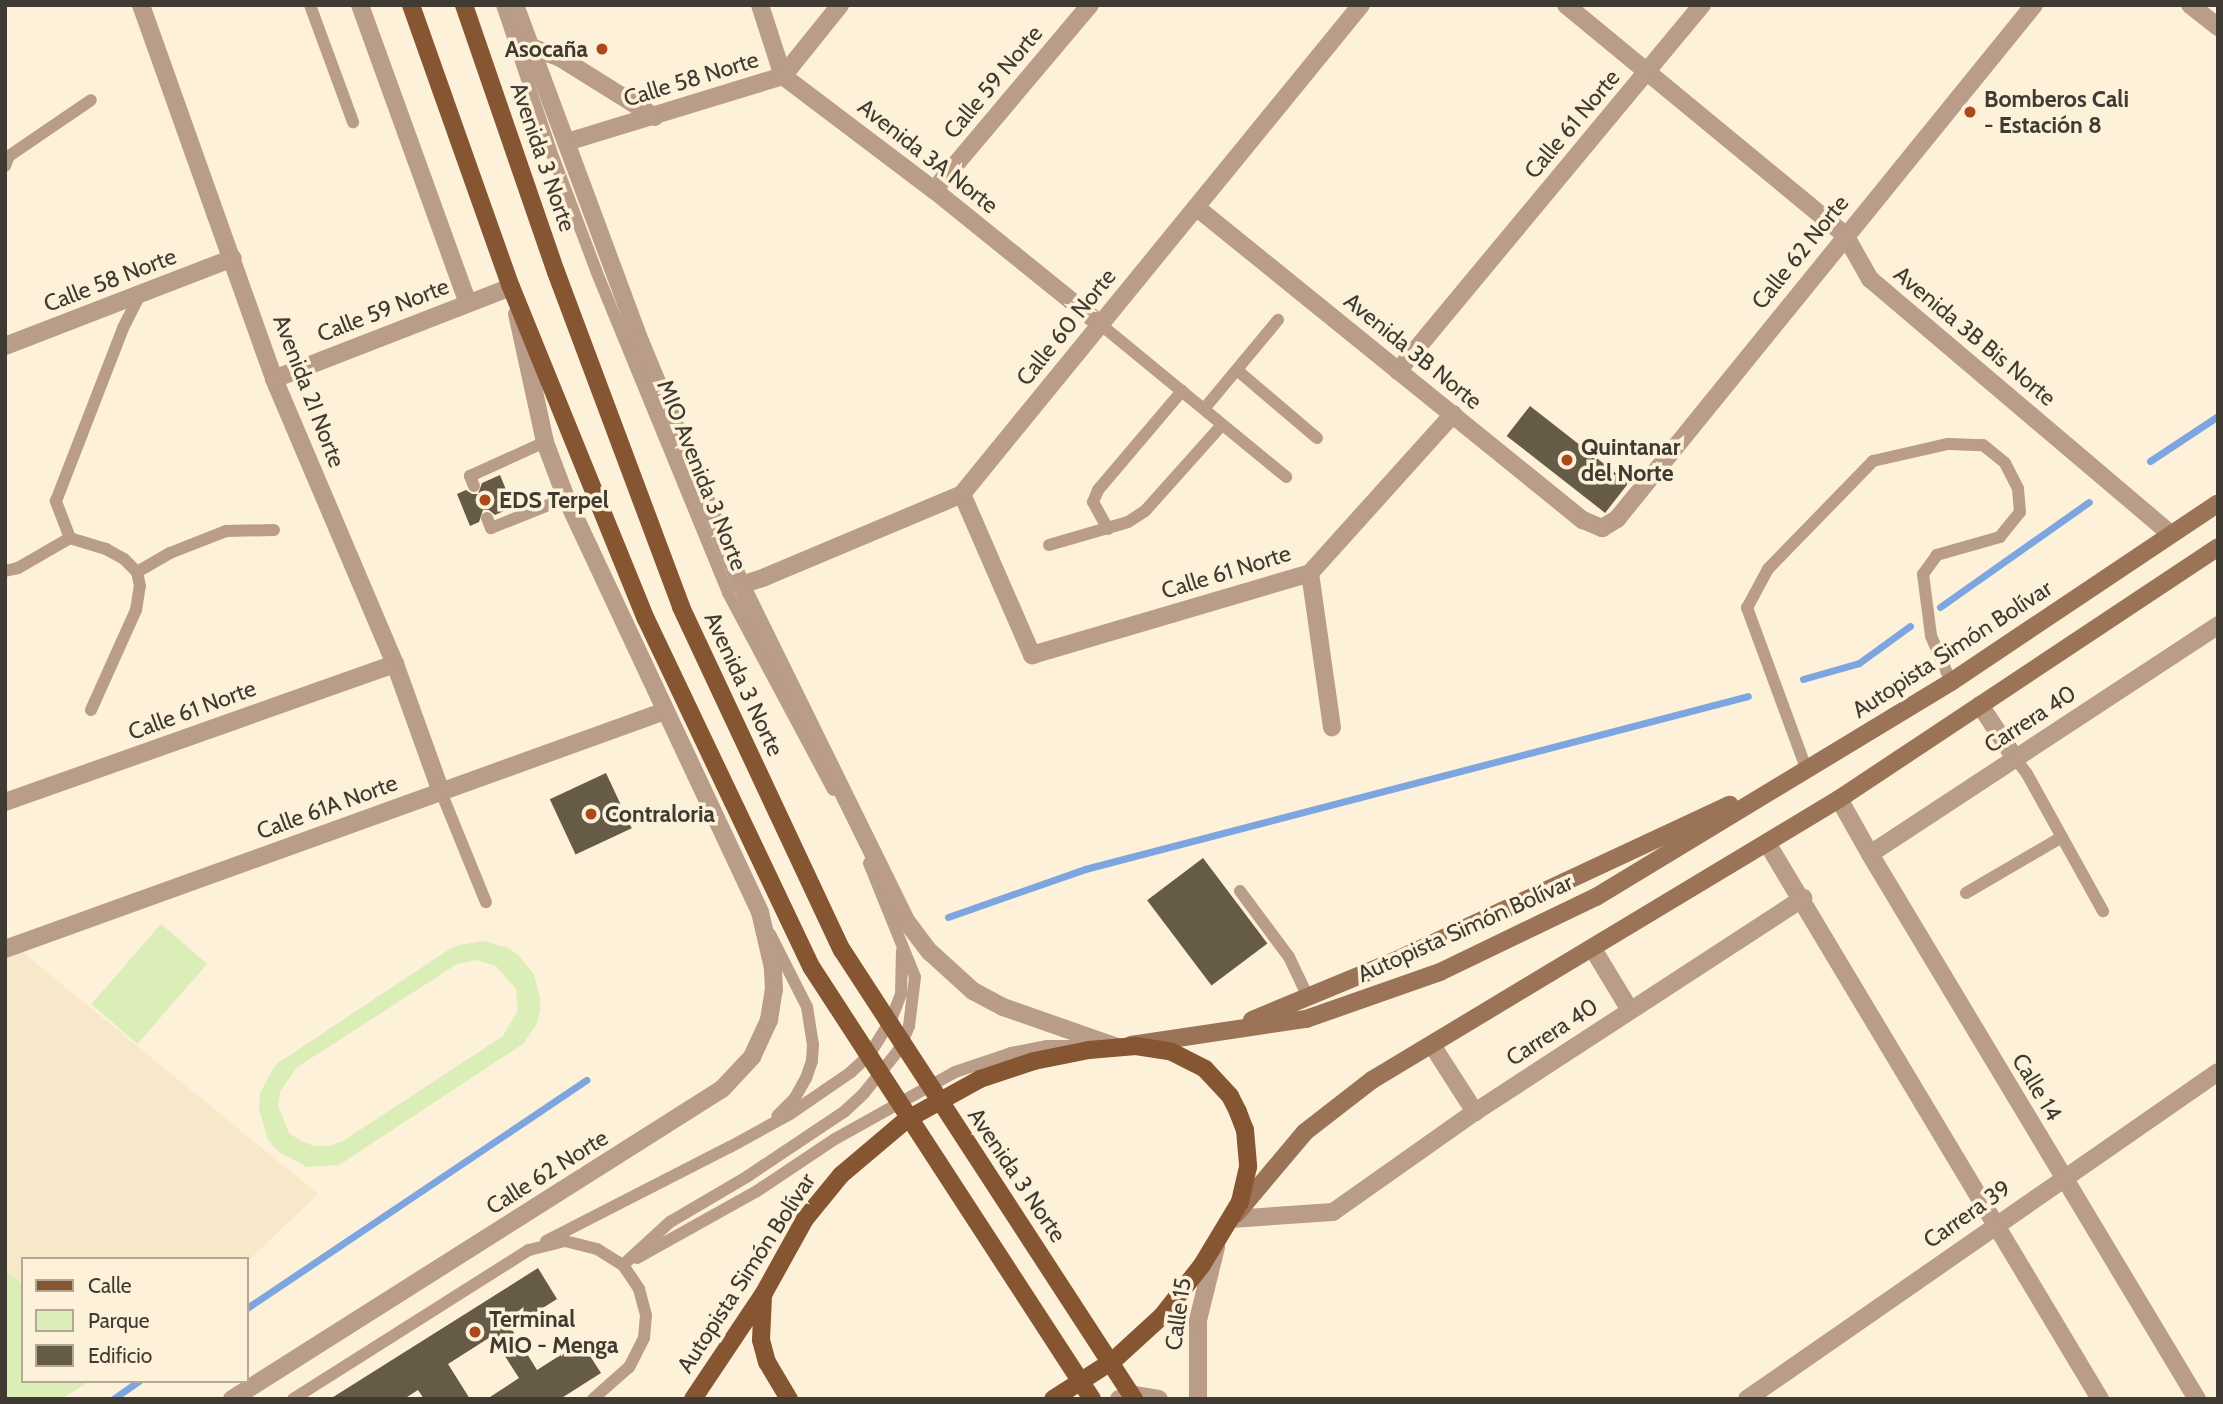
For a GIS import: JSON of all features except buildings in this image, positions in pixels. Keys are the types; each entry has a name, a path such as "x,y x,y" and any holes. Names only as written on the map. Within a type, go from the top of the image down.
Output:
{"main road":[{"path":"411,5 511,286 646,620 812,968 1092,1399"},
{"name":"Avenida 3 Norte","path":"464,5 555,272 681,607 842,950 1134,1399"},
{"name":"Autopista Simón Bolívar","path":"693,1399 764,1293 790,1243 823,1196 862,1155 906,1120 954,1091 1007,1069 1061,1055 1306,1019 1440,972 1596,897 1951,682 2218,503"},
{"path":"1231,1219 1305,1132 1372,1080 1839,799 2218,547"},
{"path":"1223,1031 1308,997 1582,876 1806,768"},
{"path":"1053,1399 1114,1360 1154,1324 1183,1291 1240,1202 1248,1167 1245,1130 1230,1096 1205,1069 1172,1052 1136,1046 1117,1047"},
{"path":"764,1293 761,1340 767,1363 789,1399"}],"street":[{"name":"Avenida 2I Norte","path":"141,5 274,379 395,664 441,792"},
{"path":"360,5 468,303"},
{"name":"Avenida 3 Norte","path":"515,5 528,46 567,142 640,341 741,585 907,922 930,952 973,991 1003,1007 1117,1047"},
{"path":"760,5 783,76"},
{"name":"Calle 58 Norte","path":"567,142 783,76 840,5"},
{"name":"Calle 59 Norte","path":"933,190 1090,5"},
{"name":"Calle 60 Norte","path":"741,585 962,494 1361,5"},
{"name":"Avenida 3B Bis Norte","path":"1566,5 1845,235 1870,279 2171,534"},
{"name":"Calle 61 Norte","path":"1398,371 1702,5"},
{"name":"Calle 62 Norte","path":"1602,527 1617,519 1845,235 2035,5"},
{"path":"2190,5 2218,27"},
{"path":"528,46 558,57 655,117"},
{"name":"Avenida 3A Norte","path":"783,76 933,190 1100,324"},
{"name":"Avenida 3B Norte","path":"1196,207 1583,520 1602,527"},
{"name":"Calle 58 Norte","path":"5,346 233,258"},
{"path":"511,286 545,442 566,498 760,912"},
{"name":"Calle 59 Norte","path":"274,379 511,286"},
{"name":"Calle 61 Norte","path":"962,494 1032,655 1310,573 1453,414"},
{"path":"1310,573 1332,727"},
{"name":"Carrera 40","path":"1870,854 2218,625"},
{"name":"Calle 61 Norte","path":"5,802 395,664"},
{"path":"1980,705 2015,758"},
{"name":"Calle 61A Norte","path":"5,949 665,711"},
{"name":"Calle 14","path":"1839,799 2197,1399"},
{"path":"1768,842 2100,1399"},
{"name":"Carrera 40","path":"1231,1219 1333,1212 1475,1112 1803,898"},
{"name":"Calle 62 Norte","path":"232,1399 708,1099 735,1078 760,1044 772,1008 773,968 760,912"},
{"path":"1593,949 1630,1010"},
{"path":"1432,1045 1475,1112"},
{"name":"Carrera 39","path":"1747,1399 2218,1072"},
{"name":"Calle 15","path":"1198,1399 1198,1320 1219,1237"},
{"path":"1119,1399 1134,1395 1159,1399"}],"lane":[{"path":"310,5 353,122"},
{"name":"MIO Avenida 3 Norte","path":"502,5 551,152 592,261 728,593 851,824 915,977 909,1026 898,1051 864,1093 845,1111 748,1176 670,1222 623,1265"},
{"path":"6,159 91,100"},
{"path":"70,538 59,515 56,501 60,487 123,328 140,295"},
{"path":"1204,409 1278,320"},
{"path":"1100,324 1286,477"},
{"path":"1237,370 1317,438"},
{"path":"1108,529 1093,502 1098,490 1182,391"},
{"path":"1049,545 1128,522 1160,498 1222,425"},
{"path":"474,486 470,476 545,442"},
{"path":"1806,768 1747,608 1768,569 1873,461 1948,444 1983,445 2005,463 2018,489 2020,512 2000,537 1937,555 1923,574 1931,636 1951,682"},
{"path":"487,518 491,528 566,498"},
{"path":"137,572 170,553 226,531 275,530"},
{"path":"5,571 18,568 70,538 106,549 124,559 137,572 140,586 136,610 91,710"},
{"path":"2015,758 2027,774 2103,911"},
{"path":"441,792 486,902"},
{"path":"1966,894 2062,837"},
{"path":"1240,891 1289,957 1308,997"},
{"path":"760,912 807,1007 813,1045 813,1061 795,1098 768,1126"},
{"path":"293,1399 529,1250 768,1126 832,1087 869,1055 891,1020 901,994 902,944"},
{"path":"623,1265 746,1197 835,1139 955,1072 984,1061 1047,1046 1117,1047"},
{"path":"529,1250 565,1241 597,1249 623,1265 633,1277 646,1315 644,1338 629,1367 593,1399"}],"shaded area":[{"path":"15,946 318,1194 248,1261 248,1257 21,1257 21,1283 5,1271 5,949"}],"green space":[{"path":"161,924 207,964 137,1044 91,1004"},
{"path":"484,941 508,948 518,955 534,974 540,1011 537,1023 523,1044 339,1165 307,1167 279,1152 268,1140 259,1109 260,1093 275,1065 459,945","holes":["477,960 496,966 516,989 518,1010 503,1036 343,1141 329,1146 314,1146 289,1133 278,1106 280,1092 296,1068 457,964"]},
{"path":"5,1271 21,1283 21,1383 87,1383 61,1399 5,1399"}],"waterway":[{"path":"2150,461 2218,416"},
{"path":"1940,607 2089,502"},
{"path":"1803,679 1859,663 1910,626"},
{"path":"948,917 1085,869 1748,696"},
{"path":"248,1307 586,1080"},
{"path":"113,1399 136,1383"}],"place":[{"name":"Asocaña","path":"602,49"},
{"name":"Bomberos Cali - Estación 8","path":"1970,112"},
{"name":"Quintanar del Norte","path":"1567,460"},
{"name":"EDS Terpel","path":"485,500"},
{"name":"Contraloria","path":"591,814"},
{"name":"Terminal MIO - Menga","path":"475,1332"}]}
